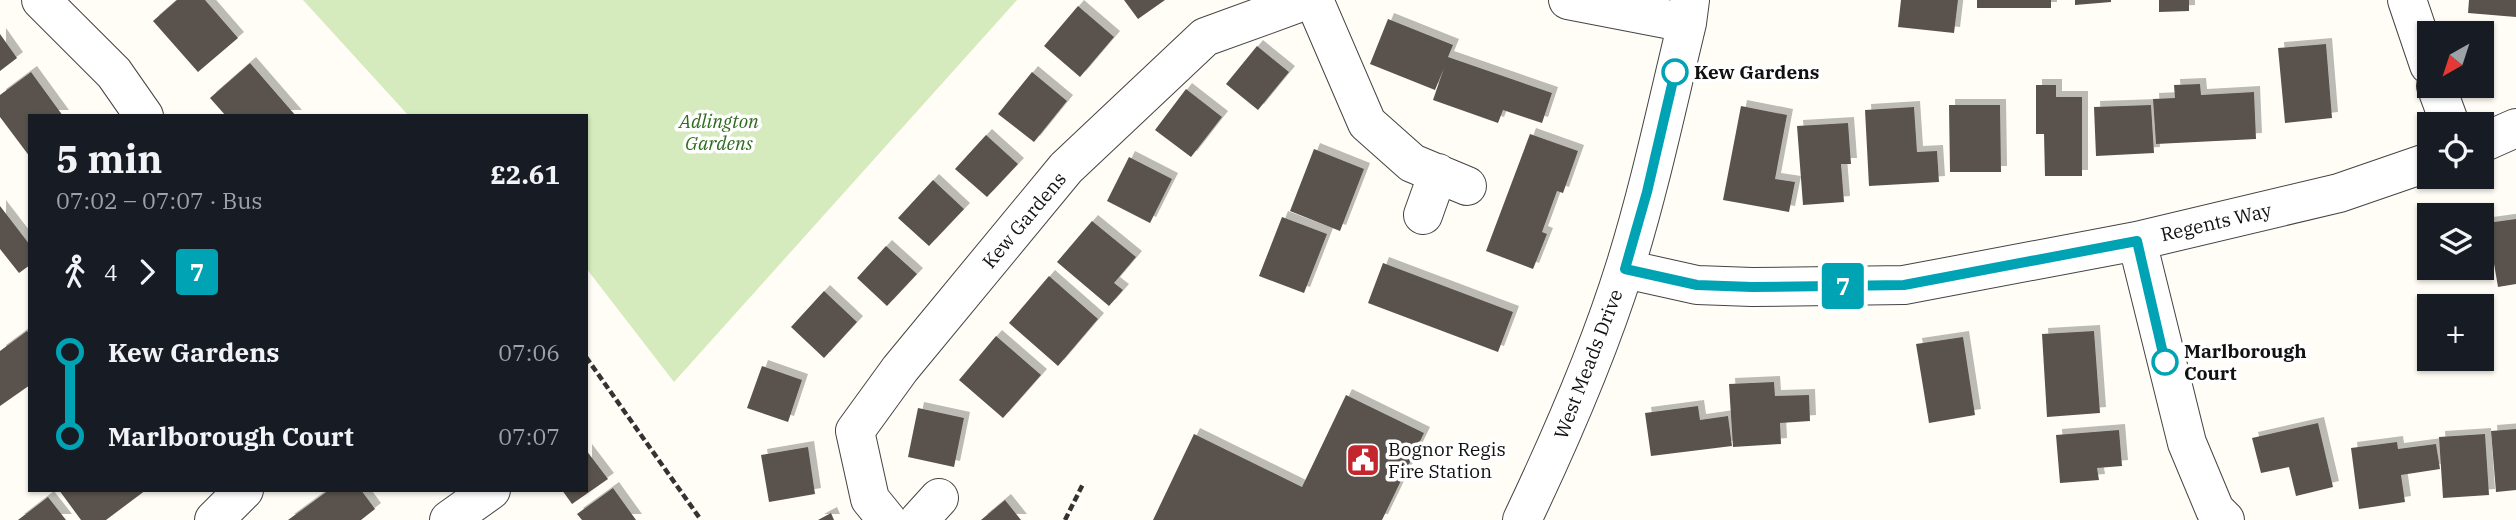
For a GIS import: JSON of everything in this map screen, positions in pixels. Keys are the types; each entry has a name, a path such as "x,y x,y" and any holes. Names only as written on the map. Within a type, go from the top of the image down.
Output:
{"street":[{"path":"41,0 114,73 143,114"},
{"name":"Kew Gardens","path":"887,520 870,499 855,431 900,369 1066,168 1205,37 1307,0"},
{"path":"1314,0 1367,123 1412,163 1452,179 1423,215"},
{"path":"1568,0 1688,12"},
{"path":"2407,0 2417,30"},
{"name":"West Meads Drive","path":"1522,520 1590,368 1625,269 1647,192 1688,12"},
{"path":"2494,137 2516,128"},
{"name":"Regents Way","path":"1625,269 1697,285 1904,285 2137,241 2339,193 2417,166"},
{"path":"2137,241 2188,443 2215,510 2225,520"},
{"path":"214,520 242,492"}],"path":[{"path":"588,360 701,520"},
{"path":"1065,520 1083,484"}],"green space":[{"name":"Adlington Gardens","path":"303,0 1017,0 674,382 588,271 588,114 407,114"}],"building":[{"path":"177,0 205,0 238,38 198,72 153,21"},
{"path":"1124,0 1165,0 1138,19"},
{"path":"1901,0 1958,0 1954,33 1898,27"},
{"path":"1977,0 2051,0 2051,8 1977,8"},
{"path":"2075,0 2111,0 2111,2 2075,5"},
{"path":"2159,0 2189,0 2189,11 2159,12"},
{"path":"2469,0 2516,0 2516,17 2468,13"},
{"path":"1078,6 1114,37 1080,77 1044,46"},
{"path":"1388,19 1453,45 1448,57 1552,93 1542,123 1503,110 1498,123 1433,100 1444,68 1435,90 1370,64"},
{"path":"0,34 17,58 0,71"},
{"path":"2326,44 2332,118 2285,123 2278,48"},
{"path":"1257,46 1289,72 1258,110 1226,84"},
{"path":"250,63 294,114 224,114 210,98"},
{"path":"31,72 62,114 28,114 28,154 0,117 0,95"},
{"path":"1032,72 1067,101 1034,142 998,114"},
{"path":"2200,84 2201,95 2254,92 2256,139 2156,144 2153,99 2175,98 2174,85"},
{"path":"2036,85 2056,85 2056,97 2082,97 2082,176 2045,176 2044,134 2036,134"},
{"path":"1186,89 1222,117 1191,157 1155,130"},
{"path":"1949,105 2000,105 2001,172 1950,172"},
{"path":"2151,105 2154,153 2096,156 2094,107"},
{"path":"1741,106 1787,115 1775,179 1795,182 1789,212 1723,200"},
{"path":"1914,107 1917,152 1937,151 1939,182 1869,186 1865,110"},
{"path":"1848,123 1851,164 1841,164 1844,202 1803,205 1797,126"},
{"path":"1530,134 1578,151 1563,193 1557,191 1542,232 1547,234 1533,269 1486,251"},
{"path":"986,135 1018,164 987,197 955,169"},
{"path":"1314,149 1364,169 1340,231 1290,211"},
{"path":"1129,157 1172,179 1150,223 1107,201"},
{"path":"933,180 964,209 929,246 898,218"},
{"path":"0,206 28,242 28,266 19,273 0,249"},
{"path":"1282,217 1327,234 1304,293 1259,276"},
{"path":"2516,219 2516,284 2498,287 2494,264 2494,222"},
{"path":"1092,221 1136,257 1114,283 1123,290 1109,306 1057,262"},
{"path":"886,246 917,274 887,306 857,278"},
{"path":"1383,263 1513,312 1498,352 1368,303"},
{"path":"1049,276 1098,319 1058,366 1009,323"},
{"path":"824,291 857,322 824,358 791,327"},
{"path":"2094,331 2100,413 2047,417 2042,334"},
{"path":"28,332 28,386 0,406 0,351"},
{"path":"996,336 1041,375 1003,418 959,380"},
{"path":"1963,337 1975,415 1929,423 1916,344"},
{"path":"762,366 802,380 788,422 747,408"},
{"path":"1774,382 1775,396 1809,395 1810,421 1780,423 1781,444 1733,447 1729,384"},
{"name":"Bognor Regis Fire Station","path":"1346,395 1424,433 1382,520 1153,520 1194,434 1302,487"},
{"path":"1698,406 1700,420 1728,416 1732,446 1651,456 1645,413"},
{"path":"918,408 964,418 954,467 908,457"},
{"path":"2318,423 2333,487 2296,496 2289,467 2261,473 2252,438"},
{"path":"2516,429 2516,490 2496,492 2491,431"},
{"path":"2119,430 2122,466 2097,468 2099,480 2060,483 2056,435"},
{"path":"2485,434 2489,495 2443,498 2439,437"},
{"path":"2397,442 2398,449 2436,444 2440,469 2401,475 2405,502 2359,509 2351,448"},
{"path":"808,447 815,494 769,502 761,455"},
{"path":"588,453 608,479 572,504 563,492 588,492"},
{"path":"613,488 636,520 582,520 577,514"},
{"path":"60,492 143,492 106,520 81,520"},
{"path":"326,492 362,492 375,509 361,520 288,520"},
{"path":"48,497 66,520 18,520"},
{"path":"1005,500 1021,520 981,520"},
{"path":"831,513 834,520 818,520"}],"bus line":[{"name":"7","path":"1675,72 1647,192 1625,269 1697,285 1904,285 2137,241 2165,362"}],"place":[{"name":"Kew Gardens","path":"1675,72"},
{"name":"Marlborough Court","path":"2165,362"},
{"name":"Bognor Regis Fire Station","path":"1363,460"}]}
